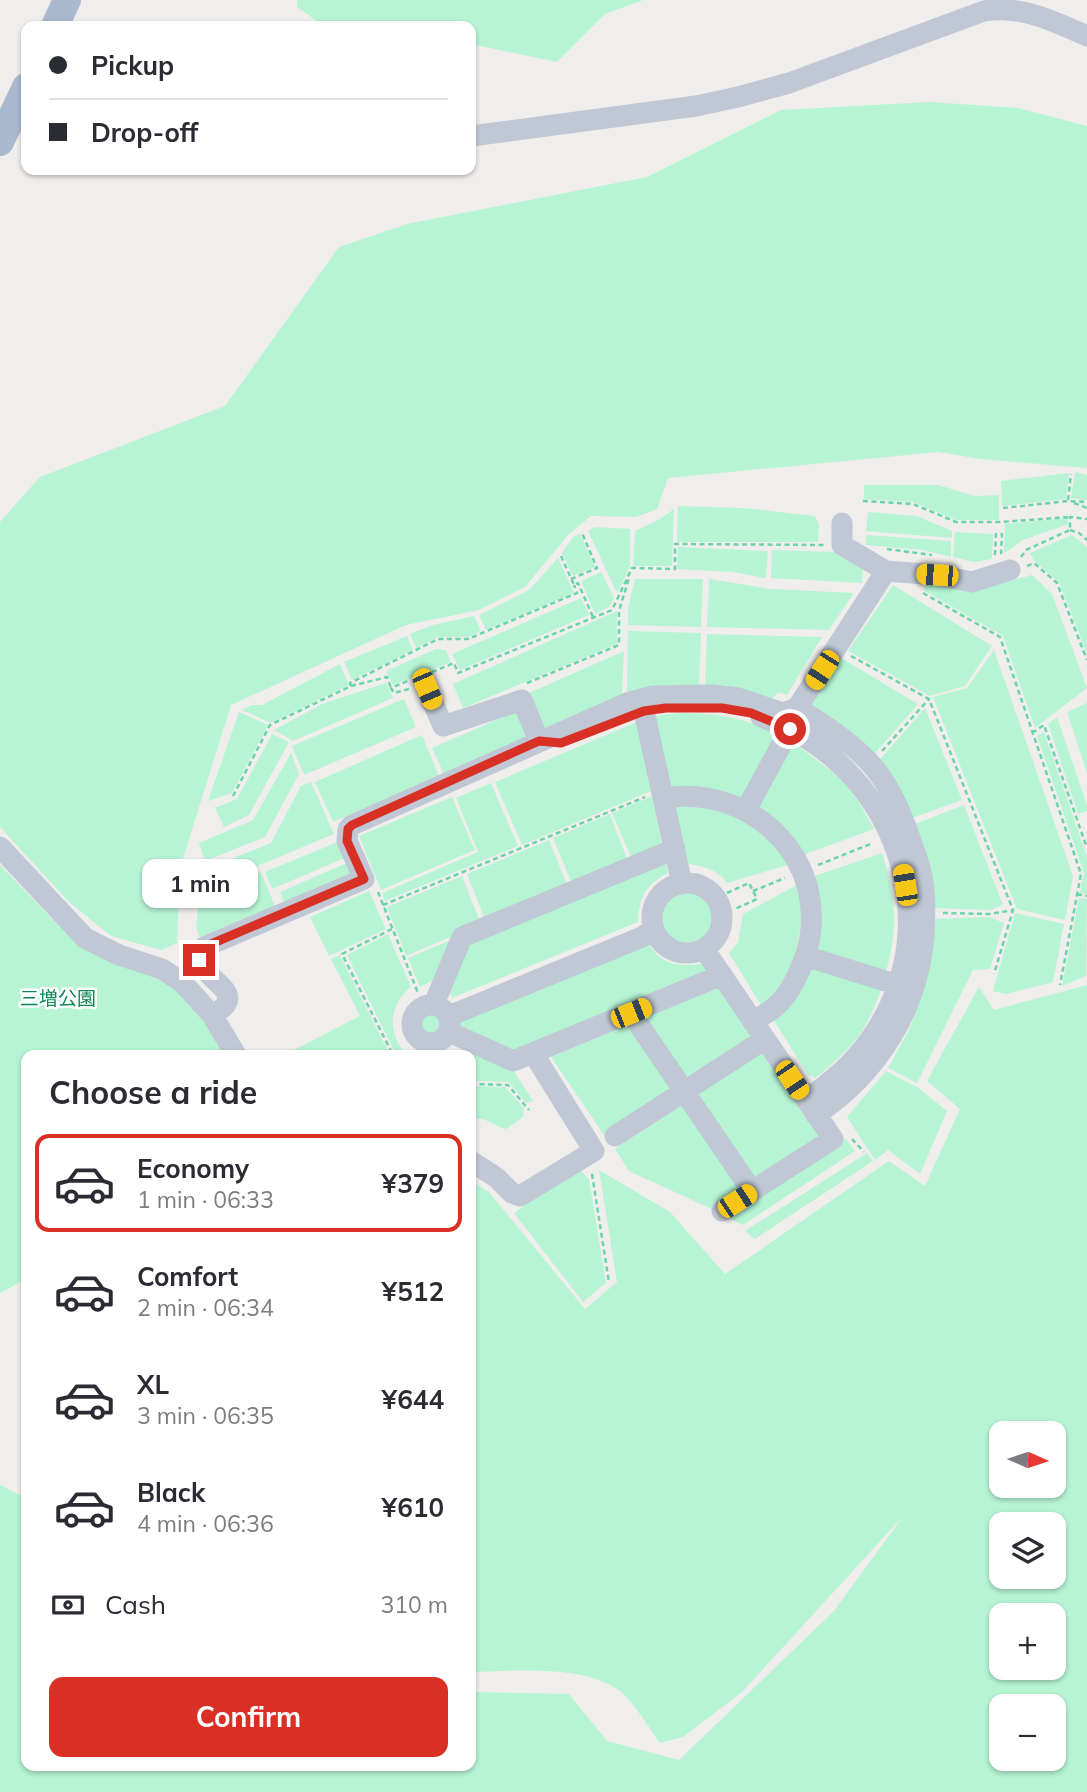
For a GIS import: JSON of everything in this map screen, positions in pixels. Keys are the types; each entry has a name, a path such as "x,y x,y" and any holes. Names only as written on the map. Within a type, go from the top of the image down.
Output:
{"main road":[{"path":"0,142 21,98"}],"street":[{"path":"476,135 684,108 738,97 789,83 984,11 1018,10 1087,36"},
{"path":"842,523 842,545 886,571 937,575 972,582 1002,565"},
{"path":"212,1015 227,1004 228,998 226,992 202,966 199,960 200,952 204,947 364,879 347,841 348,829 352,825 627,703 653,696 712,695 738,698 783,713 797,708 886,571"},
{"path":"423,682 443,726 522,700 539,741"},
{"path":"539,741 561,743 644,711 693,707 722,708 751,713 790,729 827,751 849,771 867,793 891,836 903,871 908,899 907,938 898,985 887,1012 855,1059 811,1107"},
{"path":"797,708 835,731 871,764 891,794 907,830 921,873 925,913 922,957 911,998 893,1036 869,1070 838,1100 811,1107"},
{"path":"644,711 682,884"},
{"path":"746,810 790,729"},
{"path":"615,1136 685,1091 759,1030 790,988 805,956 811,923 810,900 802,871 782,838 765,822 725,801 703,796 662,794"},
{"path":"0,847 85,938 119,955 162,969 183,983 212,1015 233,1050"},
{"path":"440,1026 462,937 675,849"},
{"path":"691,883 708,890 719,903 722,920 720,929 717,937 704,949 687,954 670,949 657,937 654,929 653,909 657,900 673,886 691,883"},
{"path":"440,1026 642,937 654,929"},
{"path":"704,949 833,1139 722,1211"},
{"path":"805,956 898,985"},
{"path":"440,1026 513,1061 722,975"},
{"path":"631,1013 752,1191"},
{"path":"476,1164 497,1178 512,1193 520,1196 594,1151 533,1053"}],"path":[{"path":"1068,500 1071,474"},
{"path":"1068,500 1087,508"},
{"path":"1003,508 1068,500 1087,502"},
{"path":"863,501 912,504 956,522 1070,517 1087,519"},
{"path":"1070,517 1070,530"},
{"path":"1002,565 1070,530 1087,540"},
{"path":"571,579 597,568 582,533"},
{"path":"996,534 1002,534 1002,565 996,534"},
{"path":"632,568 674,569 675,544 842,545"},
{"path":"876,548 922,552 942,557"},
{"path":"351,686 350,683 438,639 468,639 577,593 561,556"},
{"path":"1002,565 1034,564 1057,583 1087,660"},
{"path":"233,796 270,725 351,686 387,677 394,693 423,682 454,663 458,673 612,610 632,568"},
{"path":"517,687 619,645 619,611 632,568"},
{"path":"574,585 578,583 593,617"},
{"path":"920,591 999,637 1081,874 1060,985"},
{"path":"847,631 854,637 845,652 929,699 1013,911 994,974"},
{"path":"391,688 423,682"},
{"path":"871,764 929,699"},
{"path":"1032,733 1044,725 1087,848"},
{"path":"383,905 662,794"},
{"path":"753,891 891,836"},
{"path":"364,879 371,876 393,929 440,1026"},
{"path":"727,892 749,883 757,899 735,909"},
{"path":"1077,894 1087,896"},
{"path":"925,913 990,914 1013,911"},
{"path":"390,1050 342,954 393,929"},
{"path":"476,1084 508,1085 529,1110"},
{"path":"851,1138 864,1152"},
{"path":"588,1154 609,1282"}],"green space":[{"path":"297,0 643,0 605,14 557,62 476,45 476,21 317,21 297,7"},
{"path":"930,102 1018,108 1087,126 1087,468 981,459 938,452 668,478 657,509 636,517 591,516 569,534 525,587 479,610 406,625 231,705 180,868 177,943 161,950 111,936 69,902 0,827 0,522 40,477 225,406 339,247 407,224 647,177 781,110"},
{"path":"1075,472 1087,475 1087,500 1071,498"},
{"path":"1069,473 1066,499 1002,506 1001,481"},
{"path":"864,485 938,485 975,496 999,495 999,520 956,520 913,502 864,499"},
{"path":"678,506 743,508 815,516 819,524 818,542 677,542"},
{"path":"674,509 672,566 633,566 635,531"},
{"path":"868,512 917,516 952,531 952,538 866,531"},
{"path":"1067,518 1068,524 1023,540 1004,553 1005,524"},
{"path":"595,527 630,529 630,567 617,593 588,531"},
{"path":"955,532 993,534 992,559 974,562 953,557"},
{"path":"580,534 595,567 573,576 562,553 573,537"},
{"path":"866,535 951,541 951,557 923,550 866,545"},
{"path":"1072,535 1087,547 1087,654 1059,582 1034,561 1030,553"},
{"path":"678,547 768,551 766,578 732,572 677,569"},
{"path":"772,550 836,552 863,565 862,583 771,578"},
{"path":"558,558 574,593 486,630 479,615 529,590"},
{"path":"601,572 614,598 609,607 595,614 581,581"},
{"path":"1032,575 1052,594 1087,688 1035,728 1003,636 923,590 930,580 971,591"},
{"path":"635,579 703,579 701,627 628,625 628,608"},
{"path":"709,579 772,589 854,593 829,630 707,627"},
{"path":"893,585 992,646 965,686 930,696 848,651"},
{"path":"581,598 589,615 460,670 452,654"},
{"path":"617,611 617,644 463,708 453,684"},
{"path":"474,616 481,631 468,637 438,637 416,648 410,634 433,625"},
{"path":"628,631 701,633 699,687 627,695"},
{"path":"707,634 822,637 787,695 778,692 771,701 705,686"},
{"path":"407,636 413,650 352,680 344,662"},
{"path":"436,649 446,650 451,662 393,685 386,671"},
{"path":"994,650 1073,876 1065,920 1017,909 933,697 967,688"},
{"path":"624,651 622,696 544,728 529,693"},
{"path":"838,656 918,704 871,758 805,707"},
{"path":"340,664 349,685 271,723 242,710 252,705 262,705"},
{"path":"386,683 393,698 293,741 274,730 322,704"},
{"path":"404,699 416,727 304,775 292,746"},
{"path":"1087,703 1087,773 1067,712"},
{"path":"925,708 962,800 907,820 876,764"},
{"path":"517,711 528,738 444,774 432,748"},
{"path":"239,712 268,725 232,793 208,801"},
{"path":"680,713 731,718 755,724 780,735 745,802 671,791 653,716"},
{"path":"1057,717 1087,805 1087,811 1078,814 1048,724"},
{"path":"637,722 651,791 522,845 495,782"},
{"path":"1044,732 1087,857 1087,894 1080,893 1084,873 1037,736"},
{"path":"272,734 289,742 249,815 224,827 215,808 237,799"},
{"path":"422,735 439,776 333,822 315,782"},
{"path":"791,741 841,778 874,829 800,856 753,807"},
{"path":"291,753 299,774 265,837 205,861 199,843 253,820"},
{"path":"311,782 334,834 193,893 187,877 271,843 301,786"},
{"path":"491,783 518,846 385,901 382,893 478,852 456,798"},
{"path":"652,796 663,849 633,862 612,813"},
{"path":"452,797 475,850 381,890 359,836"},
{"path":"673,801 702,801 761,824 791,864 727,883 710,869 688,864"},
{"path":"964,805 1003,905 991,910 930,908 910,826"},
{"path":"610,814 629,864 573,886 553,838"},
{"path":"549,840 568,887 486,922 467,874"},
{"path":"340,841 347,857 272,889 265,872"},
{"path":"882,853 891,885 894,914 892,944 885,976 813,952 809,878"},
{"path":"665,858 668,873 654,882 645,893 638,922 452,998 448,990 466,940"},
{"path":"349,862 356,878 287,909 280,892"},
{"name":"三増公園","path":"0,865 56,923 90,950 144,970 183,994 212,1026 222,1050 21,1050 21,1282 0,1293"},
{"path":"261,872 275,906 200,937 196,927 199,898"},
{"path":"462,876 481,924 406,956 387,907"},
{"path":"799,884 805,903 791,975 764,1010 729,953 738,942 743,914"},
{"path":"687,887 709,896 718,918 709,940 687,949 665,940 656,918 665,896"},
{"path":"369,891 386,929 329,956 310,917"},
{"path":"1079,898 1087,899 1086,976 1062,986"},
{"path":"1015,913 1064,924 1053,982 1006,994 993,991"},
{"path":"990,917 1004,923 990,969 973,970 917,1083 888,1068 910,1028 921,997 929,919"},
{"path":"388,934 411,987 403,994 394,1011 393,1029 403,1050 394,1050 347,955"},
{"path":"451,940 441,977 420,987 408,958"},
{"path":"649,944 660,957 674,964 707,963 712,974 513,1055 457,1026 460,1020"},
{"path":"340,955 388,1050 294,1050 360,1016 331,959"},
{"path":"811,963 883,985 863,1029 845,1052 816,1078 808,1075 773,1019"},
{"path":"1087,985 1087,1792 0,1792 0,1485 21,1496 21,1771 476,1771 476,1692 569,1694 607,1741 679,1760 834,1611 904,1515 742,1692 683,1737 660,1743 625,1695 605,1682 548,1671 476,1672 476,1184 489,1192 585,1309 617,1282 599,1170 670,1212 725,1274 889,1161 925,1186 960,1109 927,1081 979,987 994,1010"},
{"path":"718,987 754,1038 687,1081 646,1017"},
{"path":"431,1011 441,1014 444,1024 441,1034 431,1037 421,1034 418,1024 421,1014"},
{"path":"630,1024 676,1090 604,1135 551,1057"},
{"path":"476,1050 511,1067 533,1101 526,1103 509,1082 476,1081"},
{"path":"763,1050 826,1136 754,1184 696,1095"},
{"path":"886,1071 917,1087 947,1111 920,1174 888,1150 875,1160 847,1117"},
{"path":"476,1086 505,1087 524,1108 523,1117 506,1129 476,1119"},
{"path":"684,1103 745,1190 716,1211 629,1171 615,1149"},
{"path":"845,1138 855,1151 743,1225 727,1217"},
{"path":"867,1153 873,1161 755,1239 745,1231"},
{"path":"579,1169 589,1179 606,1283 583,1302 514,1213"}],"route":[{"path":"199,960 204,947 364,879 347,841 346,835 352,825 539,741 561,743 644,711 666,708 722,708 751,713 790,729"}]}
